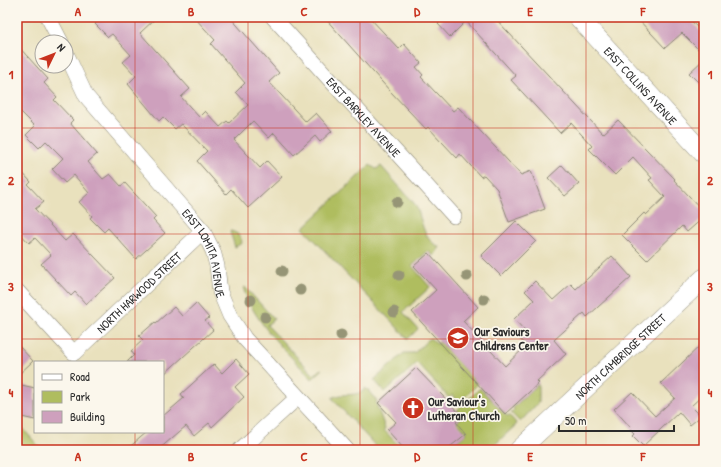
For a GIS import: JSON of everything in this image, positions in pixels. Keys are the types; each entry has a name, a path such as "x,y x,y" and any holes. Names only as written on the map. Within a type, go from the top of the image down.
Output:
{"street":[{"path":"48,17 56,34"},
{"name":"EAST BARKLEY AVENUE","path":"273,17 454,216"},
{"name":"EAST COLLINS AVENUE","path":"578,17 704,154"},
{"name":"EAST LOMITA AVENUE","path":"74,70 86,96 203,231 217,266 220,292 230,316 245,339 347,450"},
{"name":"NORTH HARWOOD STREET","path":"17,291 74,353 203,231"},
{"name":"NORTH CAMBRIDGE STREET","path":"520,450 704,278"},
{"path":"240,450 298,397"}],"green space":[{"path":"370,165 376,169 381,166 414,203 426,234 429,239 440,247 434,256 428,251 412,266 430,287 403,312 418,329 408,339 303,228"},
{"path":"231,231 239,235 242,241 242,243 235,247 230,232"},
{"path":"245,287 274,319 267,325 314,375 321,369 322,370 312,379 282,348 264,326 249,301 243,288"},
{"path":"430,338 437,344 440,342 478,384 459,403 452,395 449,398 417,363 385,392 374,380 404,353 414,353"},
{"path":"538,384 538,403 520,422 511,413 514,410 513,408"},
{"path":"366,388 377,401 376,403 385,428 384,430 399,446 397,448 398,450 379,450 332,398 341,395 358,393"},
{"path":"480,388 507,416 509,415 517,424 489,450 447,450 467,433 457,422 463,416 457,410"},
{"path":"17,422 42,450 17,450"}],"building":[{"path":"103,17 157,17 140,33 190,89 181,97 199,117 205,111 220,127 227,121 229,123 248,105 236,92 245,83 211,44 215,40 194,17 230,17 279,73 269,82 306,122 316,113 332,131 320,142 315,136 294,155 274,133 269,138 253,121 234,140 260,168 267,161 282,177 248,208 231,189 226,194 197,161 207,151 181,124 175,129 163,117 159,121 128,84 136,76 123,62 131,55 112,34 108,37 95,24"},
{"path":"324,17 369,17 399,49 404,44 421,63 416,67 423,75 421,77 453,111 458,107 521,175 531,171 545,209 509,222 497,189 484,175 481,177 460,154 457,158 428,127 426,129"},
{"path":"445,17 494,17 603,134 618,120 675,179 674,180 704,212 704,217 687,232 682,226 647,260 622,235 644,213 646,215 665,197 649,180 652,178 633,157 615,175 589,149 592,146 571,123 560,133 511,80 516,76 466,21 450,37 438,24"},
{"path":"636,17 688,17 704,35 704,55 682,33 665,48"},
{"path":"17,45 34,64 34,74 43,74 48,79 44,83 57,97 54,100 73,120 70,123 97,154 88,162 103,179 110,174 121,186 125,183 156,217 153,220 165,233 136,259 108,228 104,232 90,218 92,216 79,202 89,193 74,175 65,183 52,169 63,158 46,141 39,148 26,135 35,126 17,108"},
{"path":"704,59 704,88 689,73"},
{"path":"562,165 579,184 565,196 548,178"},
{"path":"17,167 31,182 28,185 44,202 35,209 65,241 73,234 115,278 86,304 75,292 71,296 41,264 51,255 35,238 29,243 17,230"},
{"path":"516,221 536,241 501,276 481,256"},
{"path":"429,253 478,307 463,321 505,366 526,346 518,337 525,331 514,319 534,300 525,291 535,281 553,300 571,284 576,289 612,256 631,277 587,317 584,313 554,340 566,354 537,381 539,383 505,414 412,312 436,290 414,266"},
{"path":"196,303 209,318 205,321 213,330 164,374 164,361 128,361 134,355 131,351 143,340 139,336 155,322 156,323 174,307 182,316"},
{"path":"704,342 704,394 691,406 701,416 690,425 679,412 643,446 633,436 635,434 630,429 631,428 614,409 632,392 655,416 675,398 661,383"},
{"path":"17,344 33,361 17,376"},
{"path":"236,359 249,374 235,387 244,397 212,427 209,423 194,436 186,426 158,450 126,450 146,433 164,433 164,415 184,398 181,394 214,364 222,373"},
{"name":"Our Saviour's Lutheran Church","path":"416,368 462,416 456,422 466,434 446,450 405,450 387,430 396,422 378,403"},
{"path":"17,384 34,388 34,420 17,416"}],"place":[{"name":"Our Saviours Childrens Center","path":"458,338"},
{"name":"Our Saviour's Lutheran Church","path":"413,408"}]}
